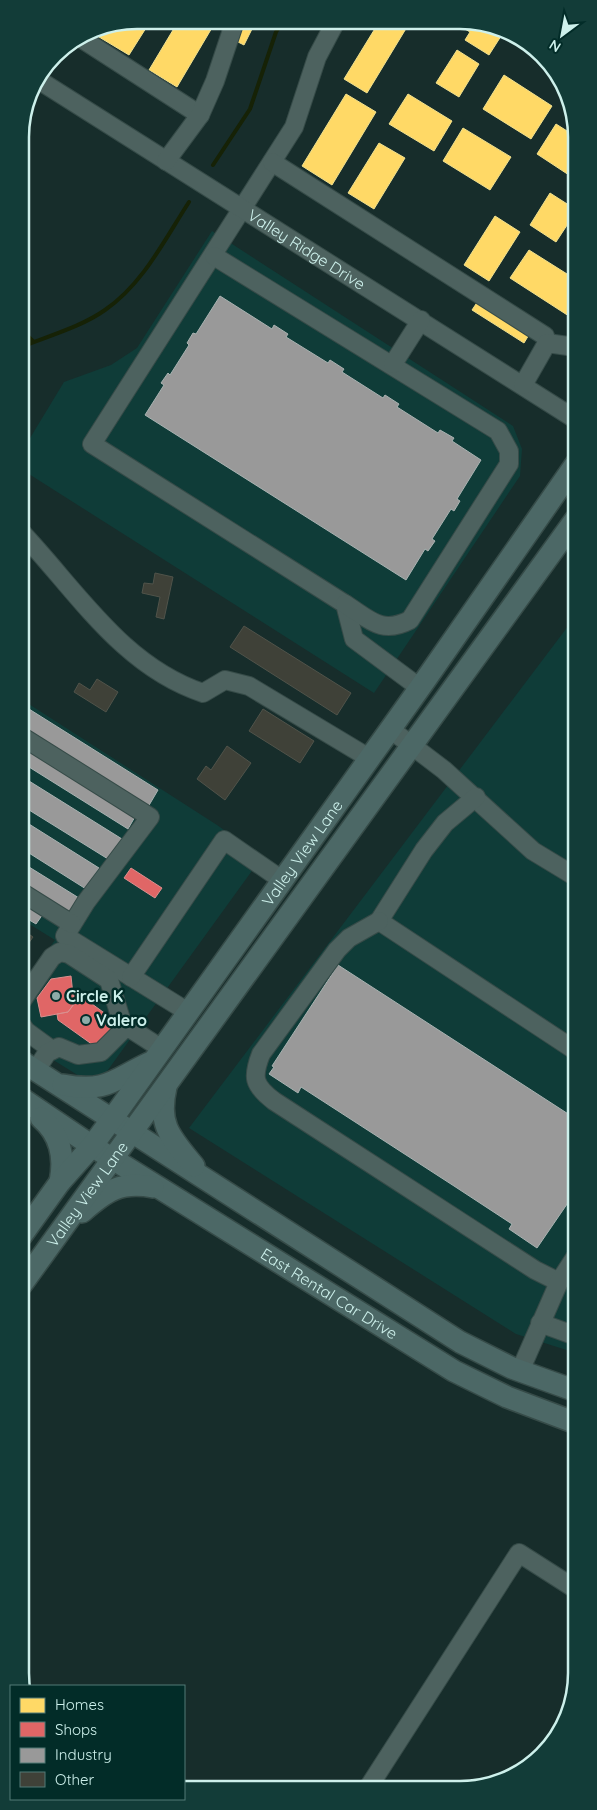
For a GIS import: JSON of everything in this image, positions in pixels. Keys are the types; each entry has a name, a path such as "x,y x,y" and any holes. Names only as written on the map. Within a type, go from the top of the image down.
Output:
{"main road":[{"name":"Valley View Lane","path":"29,1225 60,1182 112,1120 420,688 568,475"},
{"name":"Valley View Lane","path":"29,1274 568,530"},
{"path":"58,1084 85,1089 118,1082 158,1055"},
{"name":"East Rental Car Drive","path":"29,1067 460,1342 520,1371 568,1388"},
{"path":"167,1084 162,1112 167,1131 205,1180"},
{"name":"East Rental Car Drive","path":"29,1105 112,1159 454,1371 507,1397 568,1420"},
{"path":"29,1106 48,1124 57,1138 63,1165 60,1182"},
{"path":"61,1230 114,1188 125,1184 160,1188"},
{"path":"507,1397 520,1371"}],"street":[{"path":"166,161 200,115 215,81 232,29"},
{"path":"214,256 498,431 510,451 509,464 410,620 397,627 380,626 92,444 214,256 242,208 294,127 317,57 332,29"},
{"path":"86,42 200,115"},
{"name":"Valley Ridge Drive","path":"43,83 568,414"},
{"path":"272,162 545,336 548,343"},
{"path":"392,364 421,320"},
{"path":"548,343 568,346"},
{"path":"523,385 548,343"},
{"path":"29,540 46,558 91,614 126,649 182,686 204,694 225,680 249,686 369,758"},
{"path":"345,604 354,639 420,688"},
{"path":"390,729 476,797 533,851 568,872"},
{"path":"29,741 150,817 64,936 188,1012"},
{"path":"476,797 445,823 424,850 379,921 349,938 336,950 260,1054 254,1071 257,1084 274,1101 535,1270 559,1282"},
{"path":"131,977 224,840 282,880"},
{"path":"29,897 72,924"},
{"path":"379,921 568,1046"},
{"path":"29,991 52,958 60,952 69,954 109,980 124,1029"},
{"path":"29,1065 52,1050 64,1048 83,1056 101,1052 124,1029 131,1029 158,1055"},
{"path":"29,1033 52,1050"},
{"path":"520,1371 559,1282 568,1268"},
{"path":"540,1323 568,1333"},
{"path":"372,1781 519,1553 568,1584"}],"shaded area":[{"path":"212,231 513,426 522,449 520,476 374,693 29,474 29,440 64,382 111,365 137,348"},
{"path":"568,626 568,1350 516,1334 189,1128"},
{"path":"29,704 217,825 262,857 105,1074 84,1079 29,1045 29,977 55,940 29,924"}],"building: Homes":[{"path":"145,29 129,55 97,36 109,32"},
{"path":"174,29 211,29 177,87 149,70"},
{"path":"240,29 252,29 244,45 234,40"},
{"path":"375,29 406,29 367,93 344,79"},
{"path":"466,29 481,31 501,37 489,55 465,40 470,32"},
{"path":"457,50 479,64 459,97 436,83"},
{"path":"504,75 552,106 531,139 483,109"},
{"path":"346,94 376,112 332,185 302,166"},
{"path":"408,94 452,121 434,151 389,124"},
{"path":"556,124 568,132 568,174 537,154"},
{"path":"463,128 511,157 490,190 443,161"},
{"path":"379,143 405,158 374,209 348,193"},
{"path":"550,193 568,205 568,224 556,242 530,225"},
{"path":"495,216 520,232 489,281 464,265"},
{"path":"529,250 568,275 568,315 510,278"},
{"path":"478,301 530,333 524,343 472,310"}],"building: Shops":[{"path":"131,868 162,888 155,898 124,878"},
{"name":"Circle K","path":"71,976 74,1004 68,1012 41,1017 37,998 51,979"},
{"name":"Valero","path":"73,993 77,993 114,1020 118,1027 104,1046 93,1045 58,1020 57,1014 68,1012 74,1004"}],"building: Industry":[{"path":"220,296 272,329 274,325 288,334 286,337 328,363 330,360 344,369 342,372 383,398 385,395 399,404 397,407 438,433 440,430 454,438 452,441 481,460 457,499 460,501 454,511 451,509 432,539 435,541 428,551 425,549 406,580 145,415 164,385 161,383 168,373 170,375 189,345 187,343 193,333 196,334"},
{"path":"29,709 158,790 148,807 29,732"},
{"path":"29,748 136,815 128,829 29,767"},
{"path":"29,781 122,839 108,859 29,810"},
{"path":"29,824 99,868 86,889 29,853"},
{"path":"29,867 79,898 69,914 29,890"},
{"path":"29,905 43,914 36,924 29,920"},
{"path":"338,965 568,1114 568,1203 537,1248 509,1229 512,1224 454,1186 301,1087 298,1093 269,1074 274,1067 272,1066"}],"building: Other":[{"path":"155,573 173,577 164,619 156,617 160,597 142,593 144,583 153,584"},
{"path":"244,626 351,693 337,715 230,647"},
{"path":"97,679 118,692 106,712 74,692 79,683 90,690"},
{"path":"263,709 314,741 300,763 249,731"},
{"path":"227,746 251,763 225,800 197,779 206,766 211,770"},
{"path":"29,934 33,937 29,943"}],"waterway":[{"path":"213,165 250,109 278,29"},
{"path":"29,344 96,316 119,299 142,274 189,202"},
{"path":"29,337 34,342"}],"place":[{"name":"Circle K","path":"56,996"},
{"name":"Valero","path":"86,1020"}]}
